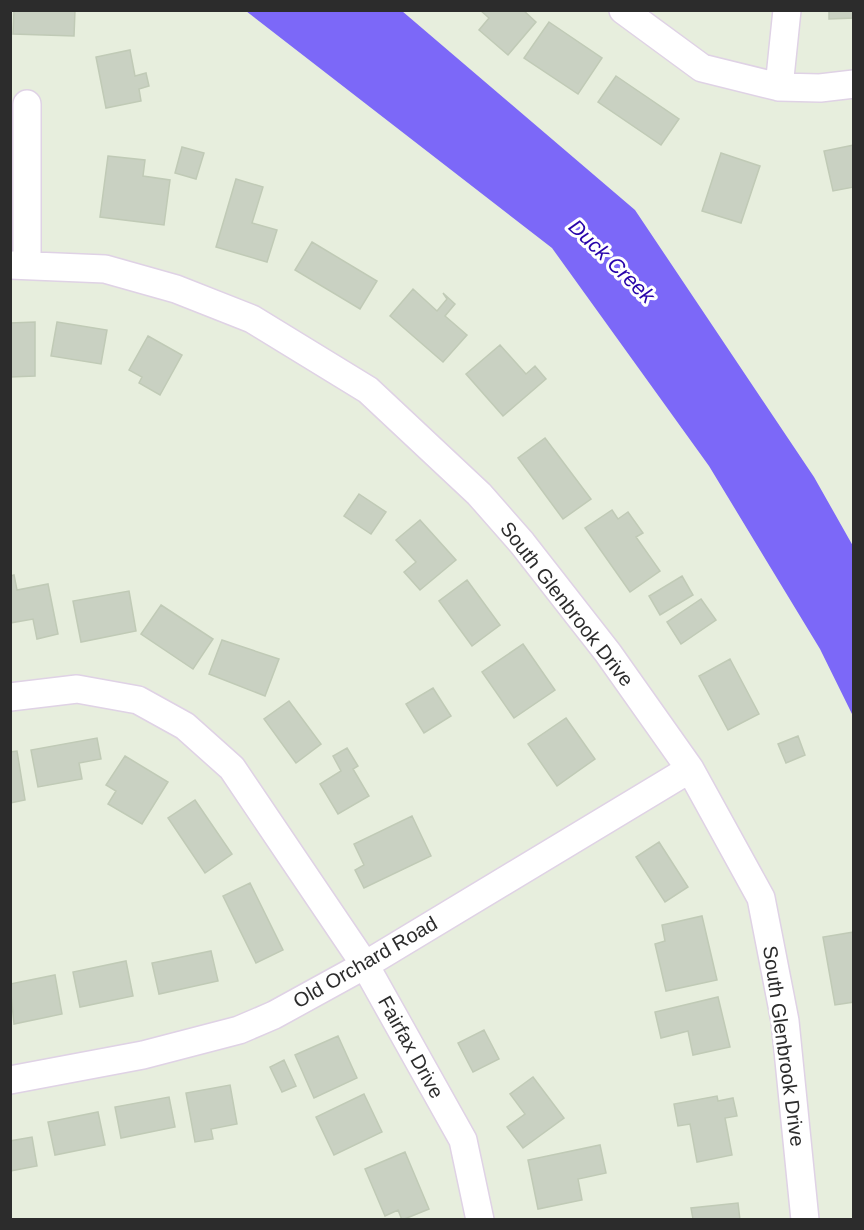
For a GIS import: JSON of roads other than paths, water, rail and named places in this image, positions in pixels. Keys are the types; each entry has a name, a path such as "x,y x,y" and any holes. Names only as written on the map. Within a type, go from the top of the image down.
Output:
{"street":[{"path":"623,10 702,68 779,87 820,88 854,84"},
{"path":"779,87 787,10"},
{"path":"19,264 27,104"},
{"name":"South Glenbrook Drive","path":"19,264 105,269 176,289 252,319 368,390 479,494 522,543 608,653 690,769 761,898 784,1021 805,1220"},
{"name":"Fairfax Drive","path":"10,697 77,689 138,700 185,726 232,768 365,965 463,1140 480,1220"},
{"name":"Old Orchard Road","path":"10,1080 143,1054 238,1030 274,1015 365,965 690,769"}],"water":[{"name":"Duck Creek","path":"246,11 402,11 635,210 814,477 853,546 853,716 820,649 709,466 552,248"}]}
